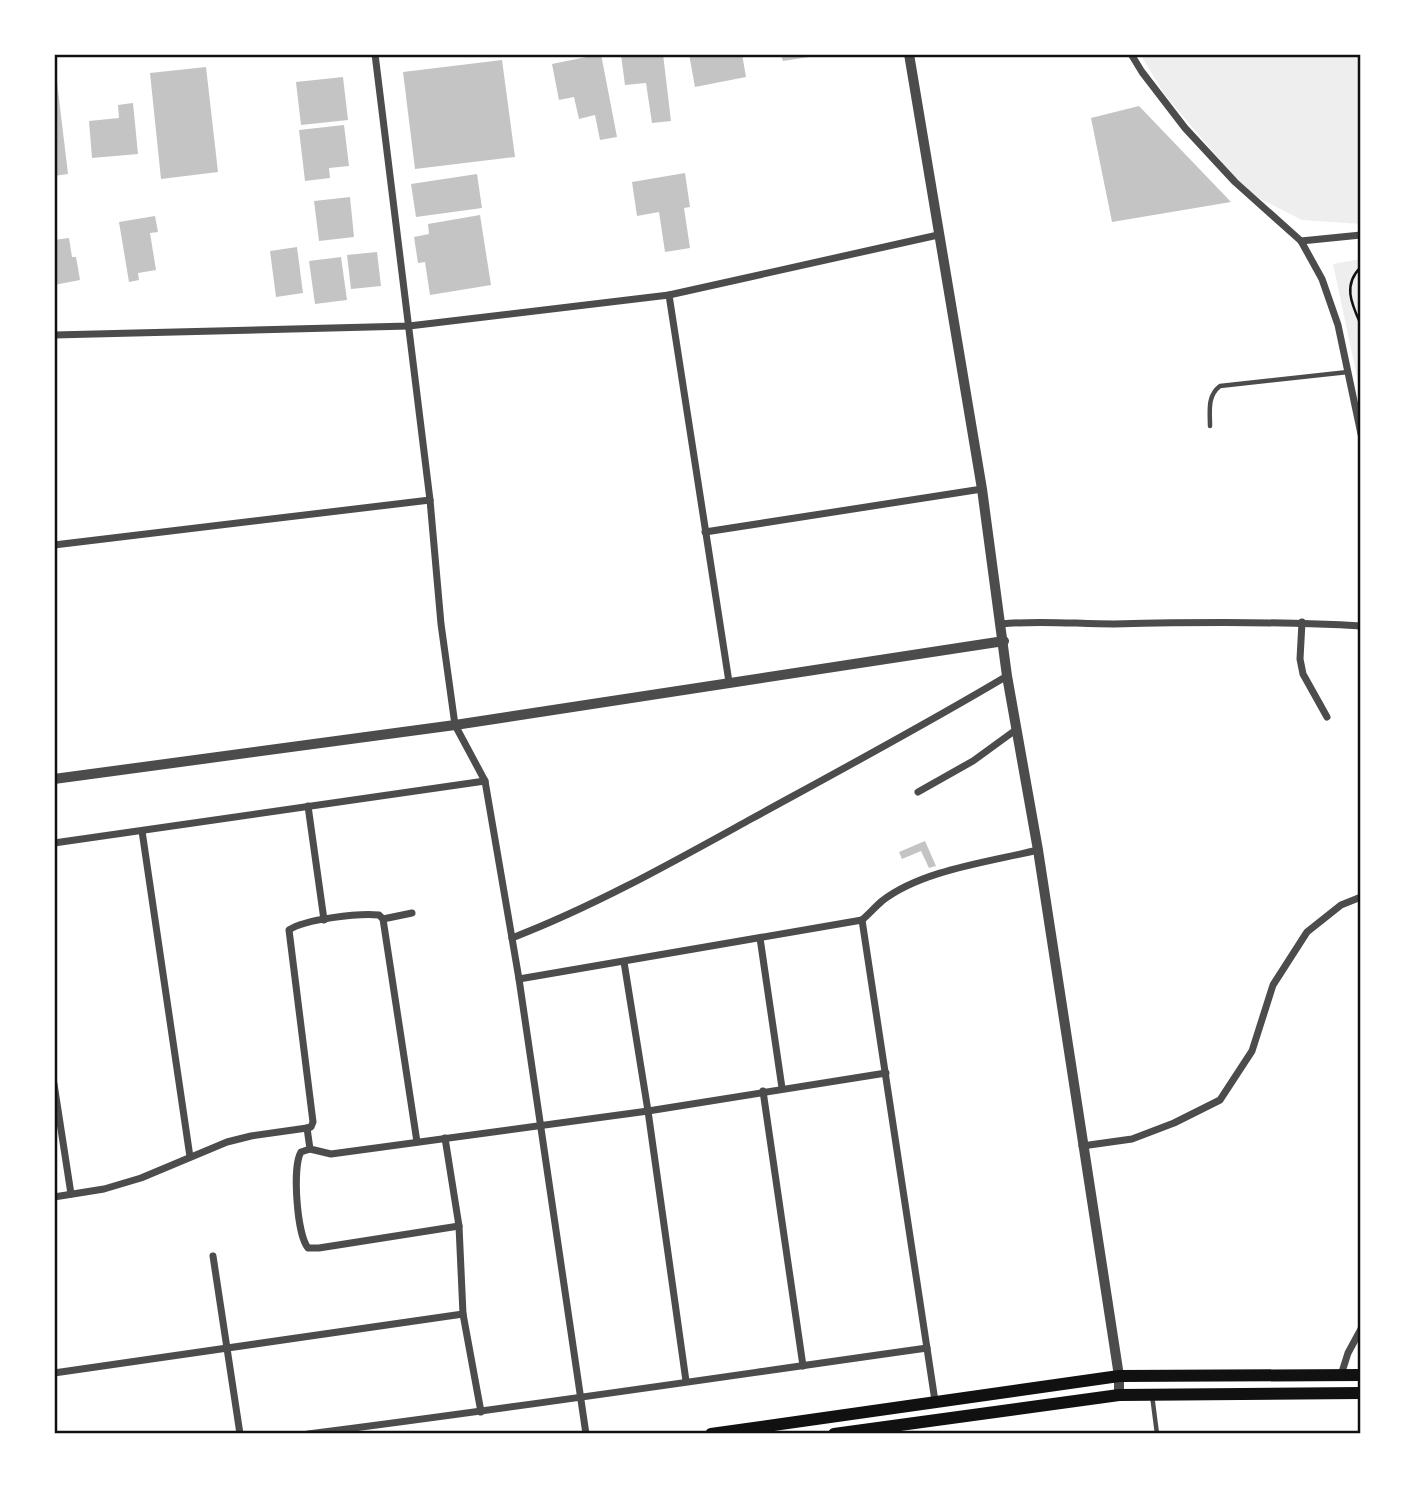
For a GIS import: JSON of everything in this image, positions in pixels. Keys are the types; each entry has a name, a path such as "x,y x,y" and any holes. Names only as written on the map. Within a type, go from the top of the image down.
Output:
{"main road":[{"path":"711,1434 1119,1376 1361,1375"},
{"path":"834,1434 1119,1395 1361,1393"}],"street":[{"path":"375,54 455,725 485,781 519,979 586,1434"},
{"path":"909,54 982,489 1007,676 1038,850 1119,1376 1119,1395"},
{"path":"1131,54 1185,128 1235,182 1301,241 1322,279 1338,325 1361,434"},
{"path":"54,335 409,326 669,295 938,235"},
{"path":"1301,241 1361,235"},
{"path":"669,295 729,682"},
{"path":"705,531 982,489"},
{"path":"54,545 430,500"},
{"path":"1001,624 1030,621 1111,624 1191,621 1302,622 1361,626"},
{"path":"1302,622 1300,659 1303,674 1327,717"},
{"path":"54,779 455,725 1004,641"},
{"path":"512,938 553,922 638,881 907,736 1007,676"},
{"path":"918,792 973,761 1017,729"},
{"path":"54,844 485,781"},
{"path":"308,806 324,920"},
{"path":"142,831 190,1157"},
{"path":"519,979 862,920 883,901 914,883 1038,850"},
{"path":"1083,1146 1132,1139 1174,1123 1220,1100 1252,1051 1273,985 1307,932 1341,905 1361,897"},
{"path":"383,919 412,913"},
{"path":"54,1196 141,1178 227,1142 310,1127 313,1122 289,930 294,926 324,920 372,914 383,919 416,1142"},
{"path":"862,920 935,1401"},
{"path":"760,938 782,1088"},
{"path":"624,962 686,1381"},
{"path":"459,1226 308,1248 304,1244 301,1226 296,1159 301,1152 310,1149 331,1154 648,1111 886,1073"},
{"path":"54,1084 56,1114 71,1194"},
{"path":"763,1091 803,1366"},
{"path":"307,1128 310,1149"},
{"path":"445,1138 459,1226 463,1314 481,1412"},
{"path":"213,1256 240,1434"},
{"path":"54,1373 463,1314"},
{"path":"1341,1375 1348,1353 1361,1329"},
{"path":"308,1434 927,1348"}],"lane":[{"path":"1210,426 1210,399 1213,391 1220,386 1349,372"},
{"path":"1152,1394 1157,1434"}],"path":[{"path":"1361,267 1349,284 1351,305 1361,325"}],"shaded area":[{"path":"1140,54 1361,54 1361,224 1302,220 1247,192 1165,95"},
{"path":"1361,259 1361,396 1333,264"}],"building":[{"path":"601,54 617,137 600,140 595,115 579,119 574,97 559,100 552,64"},
{"path":"663,54 671,121 652,123 646,83 625,85 621,55"},
{"path":"689,54 742,54 746,77 695,87"},
{"path":"781,54 816,54 816,56 783,61"},
{"path":"502,60 515,157 415,169 403,72"},
{"path":"206,67 218,172 161,179 150,73"},
{"path":"343,77 348,120 301,125 296,82"},
{"path":"54,82 57,82 68,174 54,176"},
{"path":"133,103 138,154 92,158 89,121 119,118 118,105"},
{"path":"1139,106 1231,202 1112,222 1091,118"},
{"path":"344,125 349,166 329,168 330,178 305,181 299,130"},
{"path":"685,173 690,207 684,208 690,248 665,252 659,212 637,216 632,182"},
{"path":"477,174 482,208 416,217 411,184"},
{"path":"350,197 354,237 319,241 314,201"},
{"path":"480,215 491,285 430,295 425,262 418,263 414,237 429,234 428,224"},
{"path":"155,216 158,232 150,233 156,270 138,273 139,280 129,282 119,222"},
{"path":"69,238 80,280 54,285 54,240"},
{"path":"297,247 303,293 276,297 270,251"},
{"path":"377,252 381,286 351,289 347,255"},
{"path":"341,257 347,300 315,304 309,261"},
{"path":"925,841 936,866 929,868 921,851 902,859 899,852"}]}
